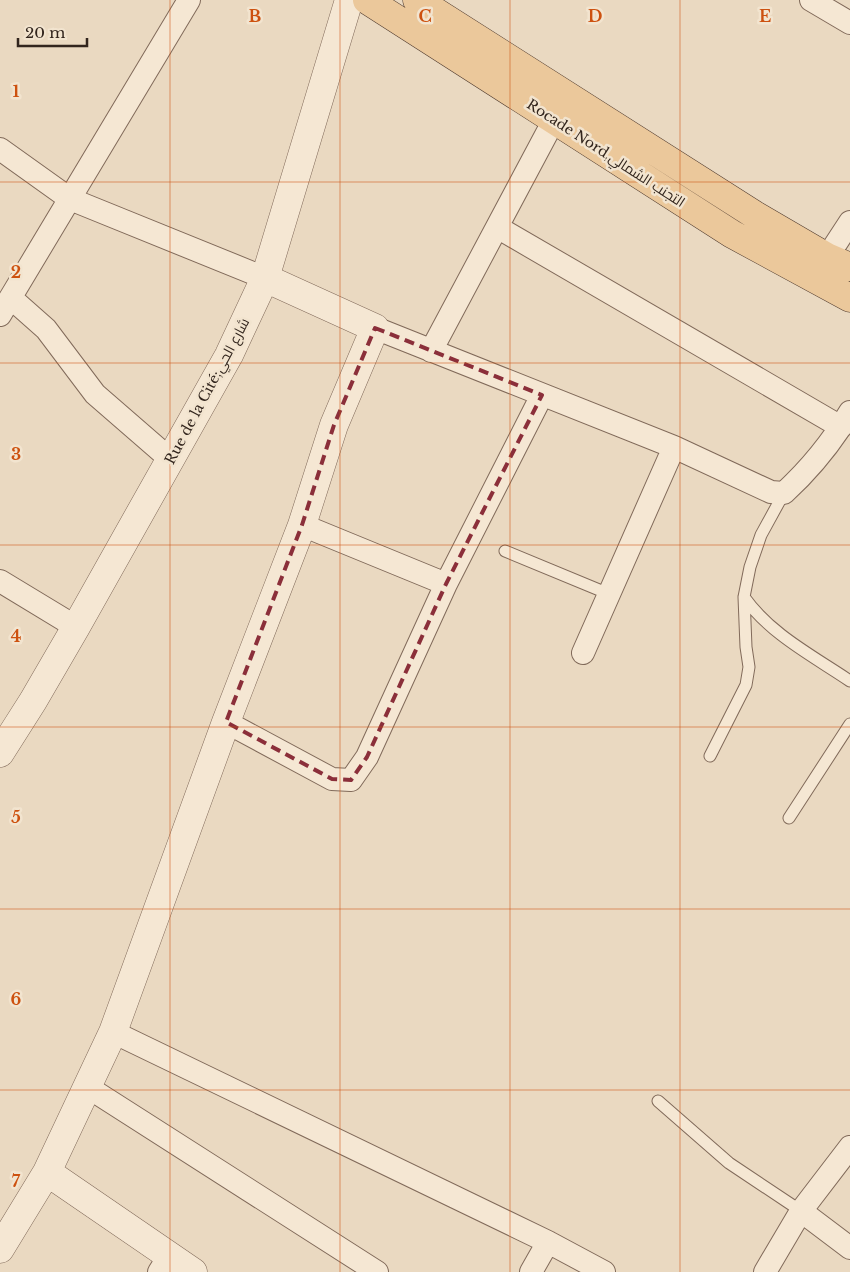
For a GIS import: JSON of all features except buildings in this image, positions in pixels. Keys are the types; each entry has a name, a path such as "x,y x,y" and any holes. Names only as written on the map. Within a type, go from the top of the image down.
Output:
{"main road":[{"name":"Rocade Nord,التجنب الشمالي","path":"367,0 732,234 830,267"},
{"name":"Rocade Nord,التجنب الشمالي","path":"418,0 755,215 830,267 850,298"}],"street":[{"path":"171,460 96,394 46,329 6,306 189,0"},
{"name":"Rue de la Cité;شارع الحي","path":"0,753 33,701 171,460 229,355 265,278 349,0"},
{"path":"811,0 850,23"},
{"path":"431,351 554,120"},
{"path":"0,148 70,199 265,278 431,351 674,447 771,492 784,493 800,478 846,419 497,227"},
{"path":"830,267 850,222"},
{"path":"0,1250 47,1172 113,1032 226,722 302,525 334,425 375,328"},
{"path":"226,722 332,779 351,780 367,757 446,584 542,395"},
{"path":"583,653 674,447"},
{"path":"302,525 446,584"},
{"path":"0,581 76,627"},
{"path":"113,1032 548,1242 604,1272"},
{"path":"86,1086 377,1272"},
{"path":"765,1272 802,1211 850,1147"},
{"path":"47,1172 164,1264 193,1272"},
{"path":"802,1211 850,1248"},
{"path":"531,1272 548,1242"}],"lane":[{"path":"710,756 746,685 749,667 746,647 744,597 750,568 761,535 784,493"},
{"path":"505,551 609,594"},
{"path":"744,597 754,611 777,632 850,681"},
{"path":"789,818 850,724"},
{"path":"658,1100 729,1163 802,1211"}],"highlighted area":[{"path":"375,328 542,395 446,584 367,757 351,780 332,779 226,722 302,525 334,425"}]}
